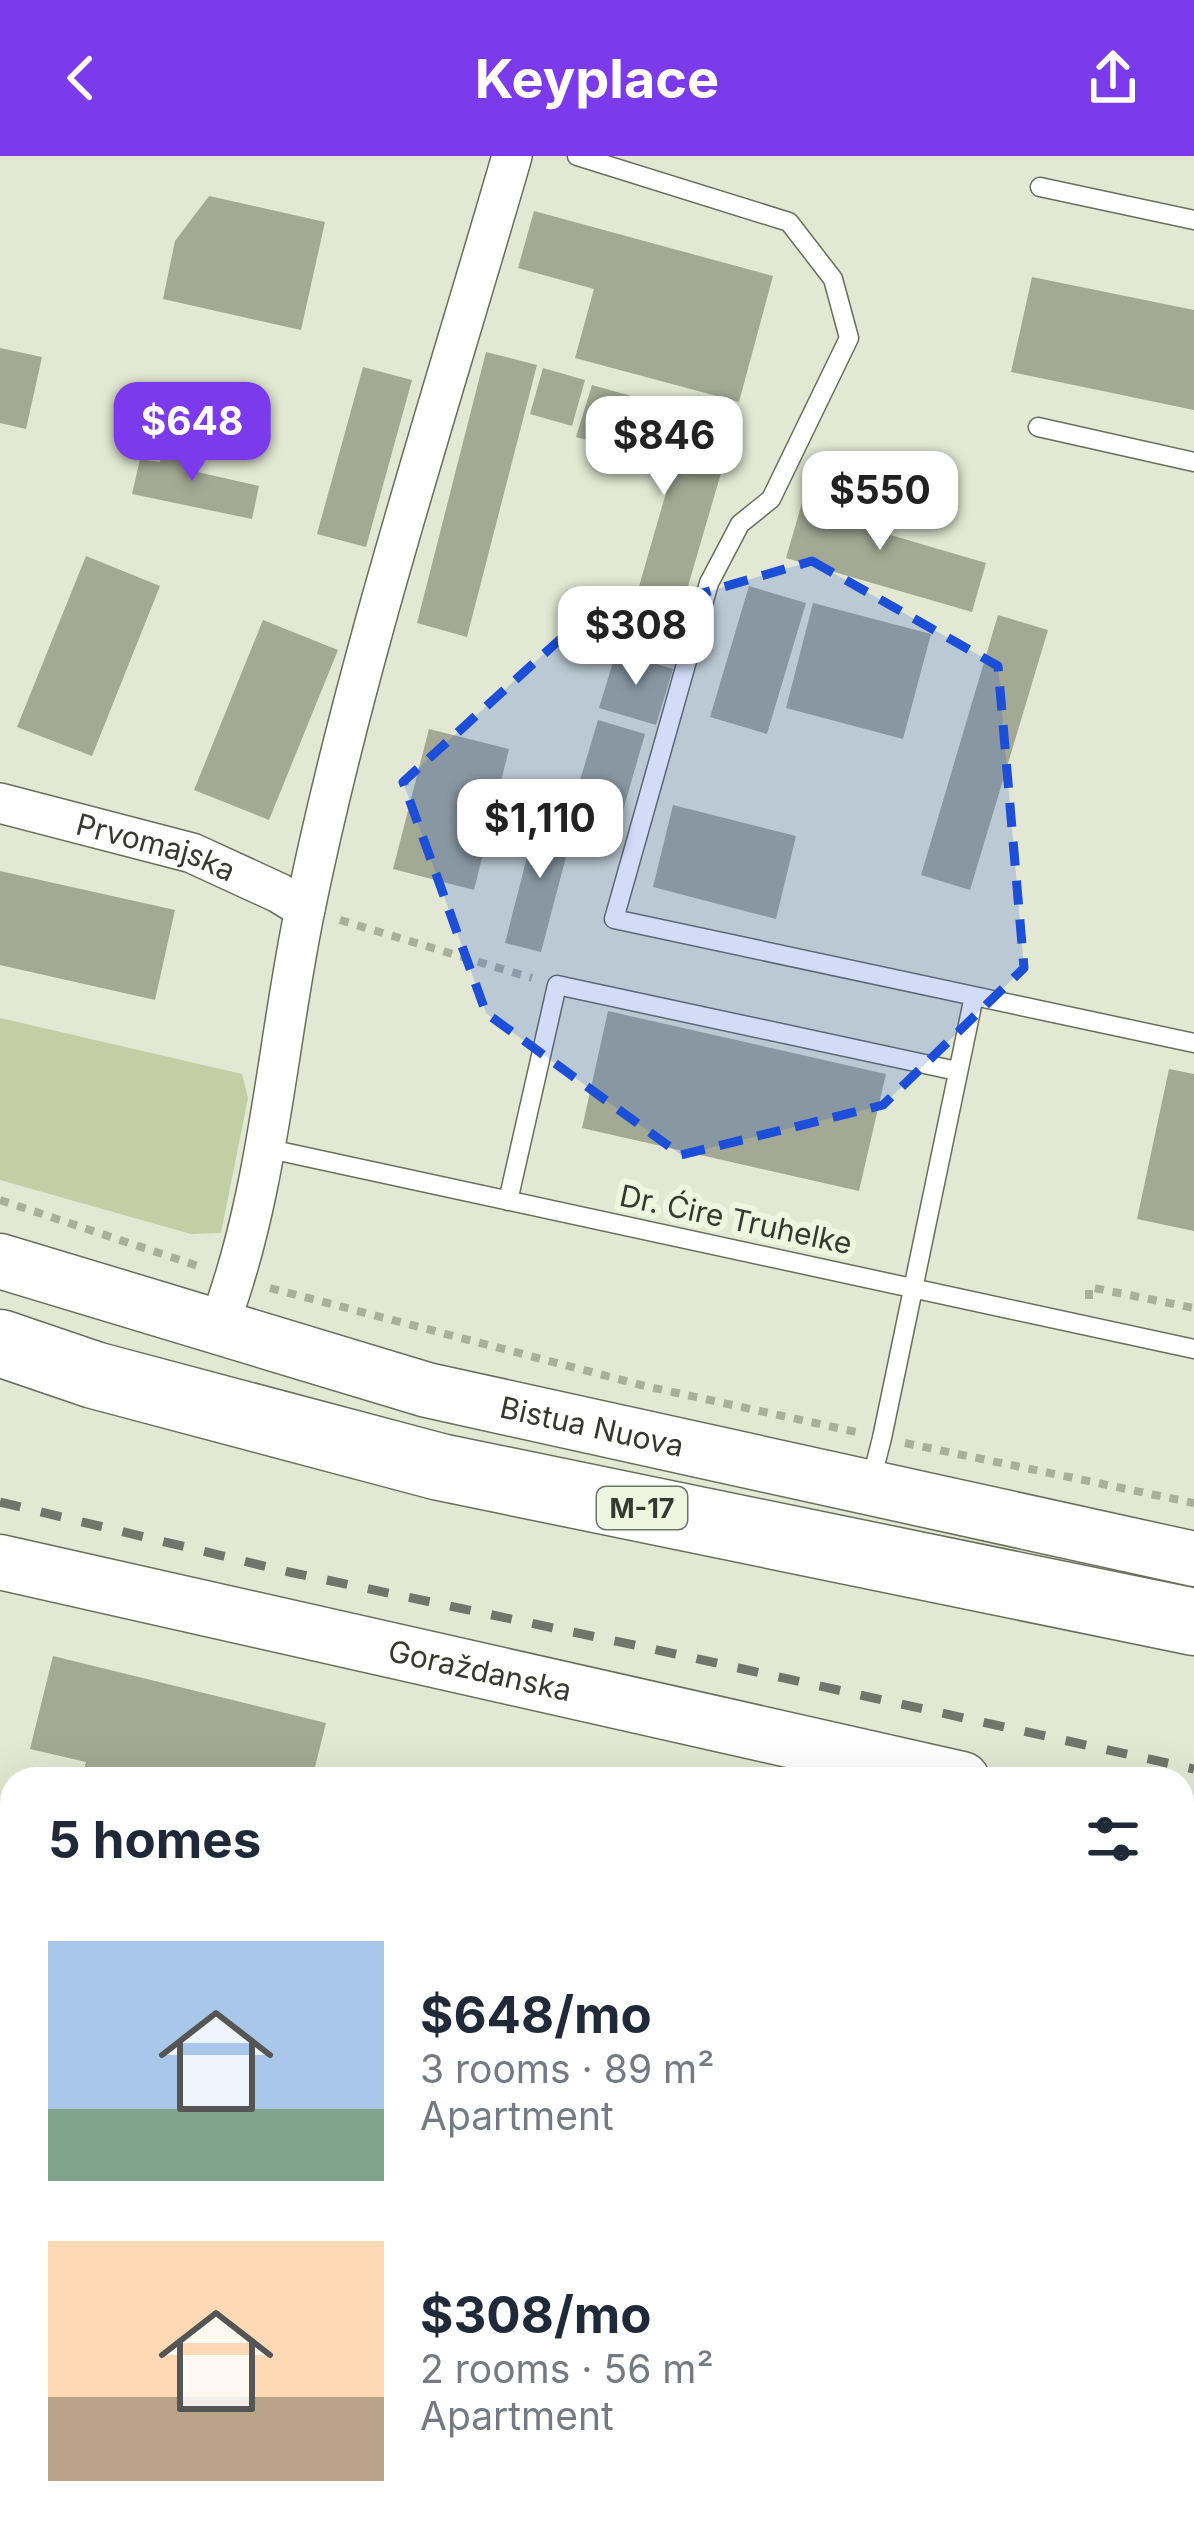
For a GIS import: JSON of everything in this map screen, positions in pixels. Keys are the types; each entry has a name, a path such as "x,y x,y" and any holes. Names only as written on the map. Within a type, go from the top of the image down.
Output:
{"highway":[{"name":"M-17","path":"0,1343 94,1375 440,1467 1194,1622"}],"street":[{"path":"227,1302 265,1148 304,909 362,671 512,156"},
{"name":"Prvomajska","path":"0,803 192,854 304,909"},
{"name":"Bistua Nuova","path":"0,1261 227,1302 427,1390 876,1462 1194,1559"},
{"name":"Goraždanska","path":"0,1562 908,1767"}],"lane":[{"path":"577,156 789,222 833,279 849,338 771,500 740,524 710,584 614,919 1194,1043"},
{"path":"1040,187 1194,220"},
{"path":"1038,427 1194,462"},
{"path":"508,1201 556,985 957,1071"},
{"path":"876,1462 974,996"},
{"name":"Dr. Ćire Truhelke","path":"265,1148 1194,1349"}],"path":[{"path":"304,909 556,985"},
{"path":"0,1201 227,1302 296,1296 623,1380 876,1462 1194,1503"},
{"path":"1088,1326 1089,1288 1194,1308"}],"highlighted area":[{"path":"812,561 998,666 1024,968 883,1105 681,1155 486,1013 403,782 567,633"}],"green space":[{"path":"0,1018 242,1074 248,1098 221,1233 191,1234 0,1180"}],"building":[{"path":"209,196 325,222 301,330 163,299 175,241"},
{"path":"534,211 773,276 739,402 575,358 594,289 518,268"},
{"path":"1032,277 1194,310 1194,410 1011,372"},
{"path":"0,348 42,357 26,429 0,423"},
{"path":"486,352 537,365 467,637 417,623"},
{"path":"363,367 412,380 366,547 317,534"},
{"path":"543,368 585,380 572,426 530,414"},
{"path":"592,385 735,425 668,655 623,642 674,465 576,437"},
{"path":"164,441 198,448 193,471 259,486 252,519 132,494 140,459 160,462"},
{"path":"806,489 883,511 877,531 986,563 972,612 786,558"},
{"path":"86,556 160,586 92,756 17,727"},
{"path":"749,586 806,603 767,734 710,717"},
{"path":"813,603 931,634 903,739 786,708"},
{"path":"998,615 1048,630 970,890 921,875"},
{"path":"263,620 338,650 269,820 194,790"},
{"path":"616,652 673,669 656,725 599,708"},
{"path":"598,720 645,734 620,821 572,807"},
{"path":"429,729 509,749 474,890 393,869"},
{"path":"673,805 796,836 776,919 653,887"},
{"path":"539,810 576,819 541,952 505,943"},
{"path":"0,871 175,910 155,1000 0,965"},
{"path":"608,1011 886,1074 859,1191 582,1128"},
{"path":"1169,1069 1194,1074 1194,1231 1137,1219"},
{"path":"53,1656 326,1723 315,1767 85,1767 86,1762 30,1749"}],"railway":[{"path":"0,1502 289,1572 1185,1767"}]}
